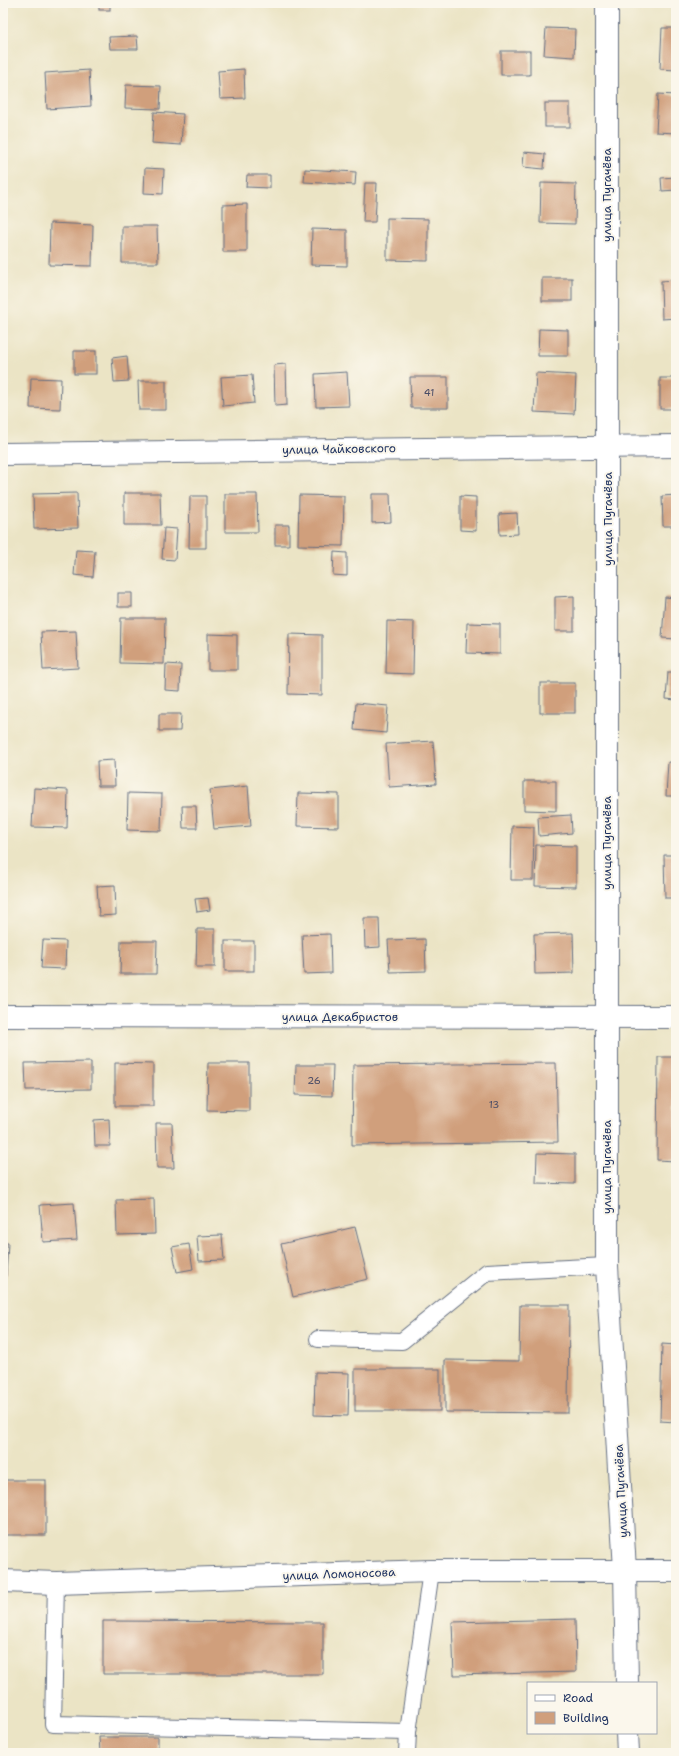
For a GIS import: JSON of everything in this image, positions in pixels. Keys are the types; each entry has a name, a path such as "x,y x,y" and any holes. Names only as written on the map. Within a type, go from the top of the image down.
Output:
{"street":[{"name":"улица Пугачёва","path":"607,3 608,1266 625,1570 627,1682"},
{"name":"улица Чайковского","path":"3,454 676,446"},
{"name":"улица Декабристов","path":"3,1016 676,1017"},
{"name":"улица Ломоносова","path":"3,1581 56,1583 431,1571 676,1571"},
{"path":"627,1734 628,1753"}],"lane":[{"path":"318,1339 402,1340 487,1272 608,1266"},
{"path":"407,1753 408,1732 431,1571"},
{"path":"56,1583 53,1724 408,1732"}],"building":[{"path":"99,3 110,3 110,10 99,10"},
{"path":"546,28 575,29 574,57 544,55"},
{"path":"662,28 676,28 676,70 660,69"},
{"path":"137,36 138,49 110,49 109,37"},
{"path":"501,51 530,51 530,75 501,75"},
{"path":"244,69 245,98 220,99 218,71"},
{"path":"89,70 91,106 47,109 45,73"},
{"path":"126,85 161,86 160,109 125,108"},
{"path":"658,94 676,95 676,133 656,132"},
{"path":"545,103 570,103 570,127 545,127"},
{"path":"154,112 183,114 181,145 152,143"},
{"path":"524,152 545,154 544,169 523,167"},
{"path":"145,168 164,169 163,194 144,193"},
{"path":"305,169 356,172 355,185 304,182"},
{"path":"247,175 270,175 270,188 246,187"},
{"path":"676,177 676,190 662,191 661,178"},
{"path":"365,183 377,183 375,222 363,222"},
{"path":"541,183 576,184 575,224 540,223"},
{"path":"247,204 247,252 223,252 223,205"},
{"path":"387,218 428,219 428,261 387,260"},
{"path":"50,223 93,225 92,266 49,265"},
{"path":"122,226 157,226 158,263 122,263"},
{"path":"312,229 347,230 347,266 311,265"},
{"path":"542,278 572,278 572,301 542,301"},
{"path":"676,280 676,318 662,319 661,281"},
{"path":"539,329 568,330 568,356 538,356"},
{"path":"74,351 96,351 96,374 74,374"},
{"path":"127,356 129,381 114,382 112,358"},
{"path":"286,364 287,405 275,406 274,365"},
{"path":"347,372 349,406 316,407 315,374"},
{"path":"536,373 576,375 574,414 534,412"},
{"path":"252,375 254,403 223,406 221,377"},
{"path":"410,377 448,377 448,408 411,408"},
{"path":"31,378 61,379 60,409 30,408"},
{"path":"660,378 676,378 676,409 660,409"},
{"path":"138,381 166,381 166,410 139,410"},
{"path":"77,493 78,528 34,529 33,494"},
{"path":"124,493 160,493 161,525 124,525"},
{"path":"225,494 257,494 258,532 225,532"},
{"path":"372,494 390,494 391,522 372,523"},
{"path":"299,495 344,496 343,546 298,545"},
{"path":"676,495 676,526 663,526 662,496"},
{"path":"190,496 206,496 206,548 189,548"},
{"path":"460,496 476,497 476,531 460,530"},
{"path":"517,513 518,534 500,535 499,514"},
{"path":"275,525 289,525 289,545 275,545"},
{"path":"164,528 177,529 175,560 162,559"},
{"path":"76,550 95,551 93,577 74,575"},
{"path":"334,552 347,553 347,576 333,575"},
{"path":"118,593 132,593 132,607 118,607"},
{"path":"574,596 574,631 555,631 555,597"},
{"path":"665,597 676,598 676,639 662,638"},
{"path":"121,618 165,618 164,664 120,663"},
{"path":"387,621 414,622 413,674 386,673"},
{"path":"467,623 500,624 500,654 466,653"},
{"path":"76,631 78,668 43,670 41,632"},
{"path":"208,634 237,635 237,670 208,670"},
{"path":"289,634 322,635 322,695 288,694"},
{"path":"166,664 181,665 180,691 165,690"},
{"path":"668,672 676,672 676,700 666,699"},
{"path":"540,683 575,683 575,713 540,713"},
{"path":"356,703 388,706 386,733 354,730"},
{"path":"159,714 181,714 180,731 159,731"},
{"path":"433,741 436,784 389,787 386,744"},
{"path":"114,760 115,786 98,786 97,761"},
{"path":"668,762 676,763 676,796 666,796"},
{"path":"524,781 556,781 556,811 524,810"},
{"path":"248,786 251,826 214,829 210,790"},
{"path":"34,788 68,790 67,828 32,827"},
{"path":"128,793 162,794 161,831 127,830"},
{"path":"298,793 339,794 339,827 297,826"},
{"path":"182,806 196,806 197,828 183,828"},
{"path":"571,815 572,833 539,836 538,817"},
{"path":"512,826 534,827 533,880 511,880"},
{"path":"536,845 576,846 576,887 535,886"},
{"path":"664,855 676,855 676,898 665,898"},
{"path":"115,885 116,915 99,916 97,886"},
{"path":"208,898 210,910 197,912 195,899"},
{"path":"364,918 379,918 380,947 365,948"},
{"path":"197,929 215,929 215,967 196,967"},
{"path":"573,933 574,973 535,974 534,934"},
{"path":"330,934 331,973 304,974 302,935"},
{"path":"425,939 426,971 390,972 388,940"},
{"path":"43,940 66,941 65,969 41,968"},
{"path":"121,941 157,941 156,974 120,974"},
{"path":"225,941 254,941 254,971 225,971"},
{"path":"658,1057 676,1057 676,1161 657,1160"},
{"path":"91,1062 91,1089 26,1090 25,1063"},
{"path":"115,1063 153,1064 153,1106 115,1106"},
{"path":"208,1063 249,1063 249,1111 207,1110"},
{"path":"556,1063 558,1142 352,1145 353,1065"},
{"path":"296,1065 333,1065 332,1096 295,1095"},
{"path":"109,1119 110,1146 95,1146 94,1120"},
{"path":"156,1123 172,1123 174,1168 157,1168"},
{"path":"537,1153 575,1154 575,1184 536,1183"},
{"path":"154,1199 155,1234 117,1235 116,1200"},
{"path":"74,1203 77,1240 43,1242 40,1205"},
{"path":"355,1227 368,1279 293,1297 281,1244"},
{"path":"222,1235 224,1260 199,1261 197,1236"},
{"path":"3,1243 8,1243 6,1276 3,1276"},
{"path":"189,1244 193,1269 177,1272 172,1247"},
{"path":"520,1305 569,1305 568,1413 445,1412 445,1360 519,1361"},
{"path":"662,1344 676,1345 676,1422 660,1421"},
{"path":"355,1369 440,1369 440,1411 355,1411"},
{"path":"315,1372 349,1373 348,1416 314,1415"},
{"path":"3,1480 46,1480 46,1535 3,1535"},
{"path":"575,1619 576,1672 454,1675 452,1622"},
{"path":"103,1621 323,1622 323,1674 103,1674"},
{"path":"99,1737 158,1737 158,1753 100,1753"}]}
